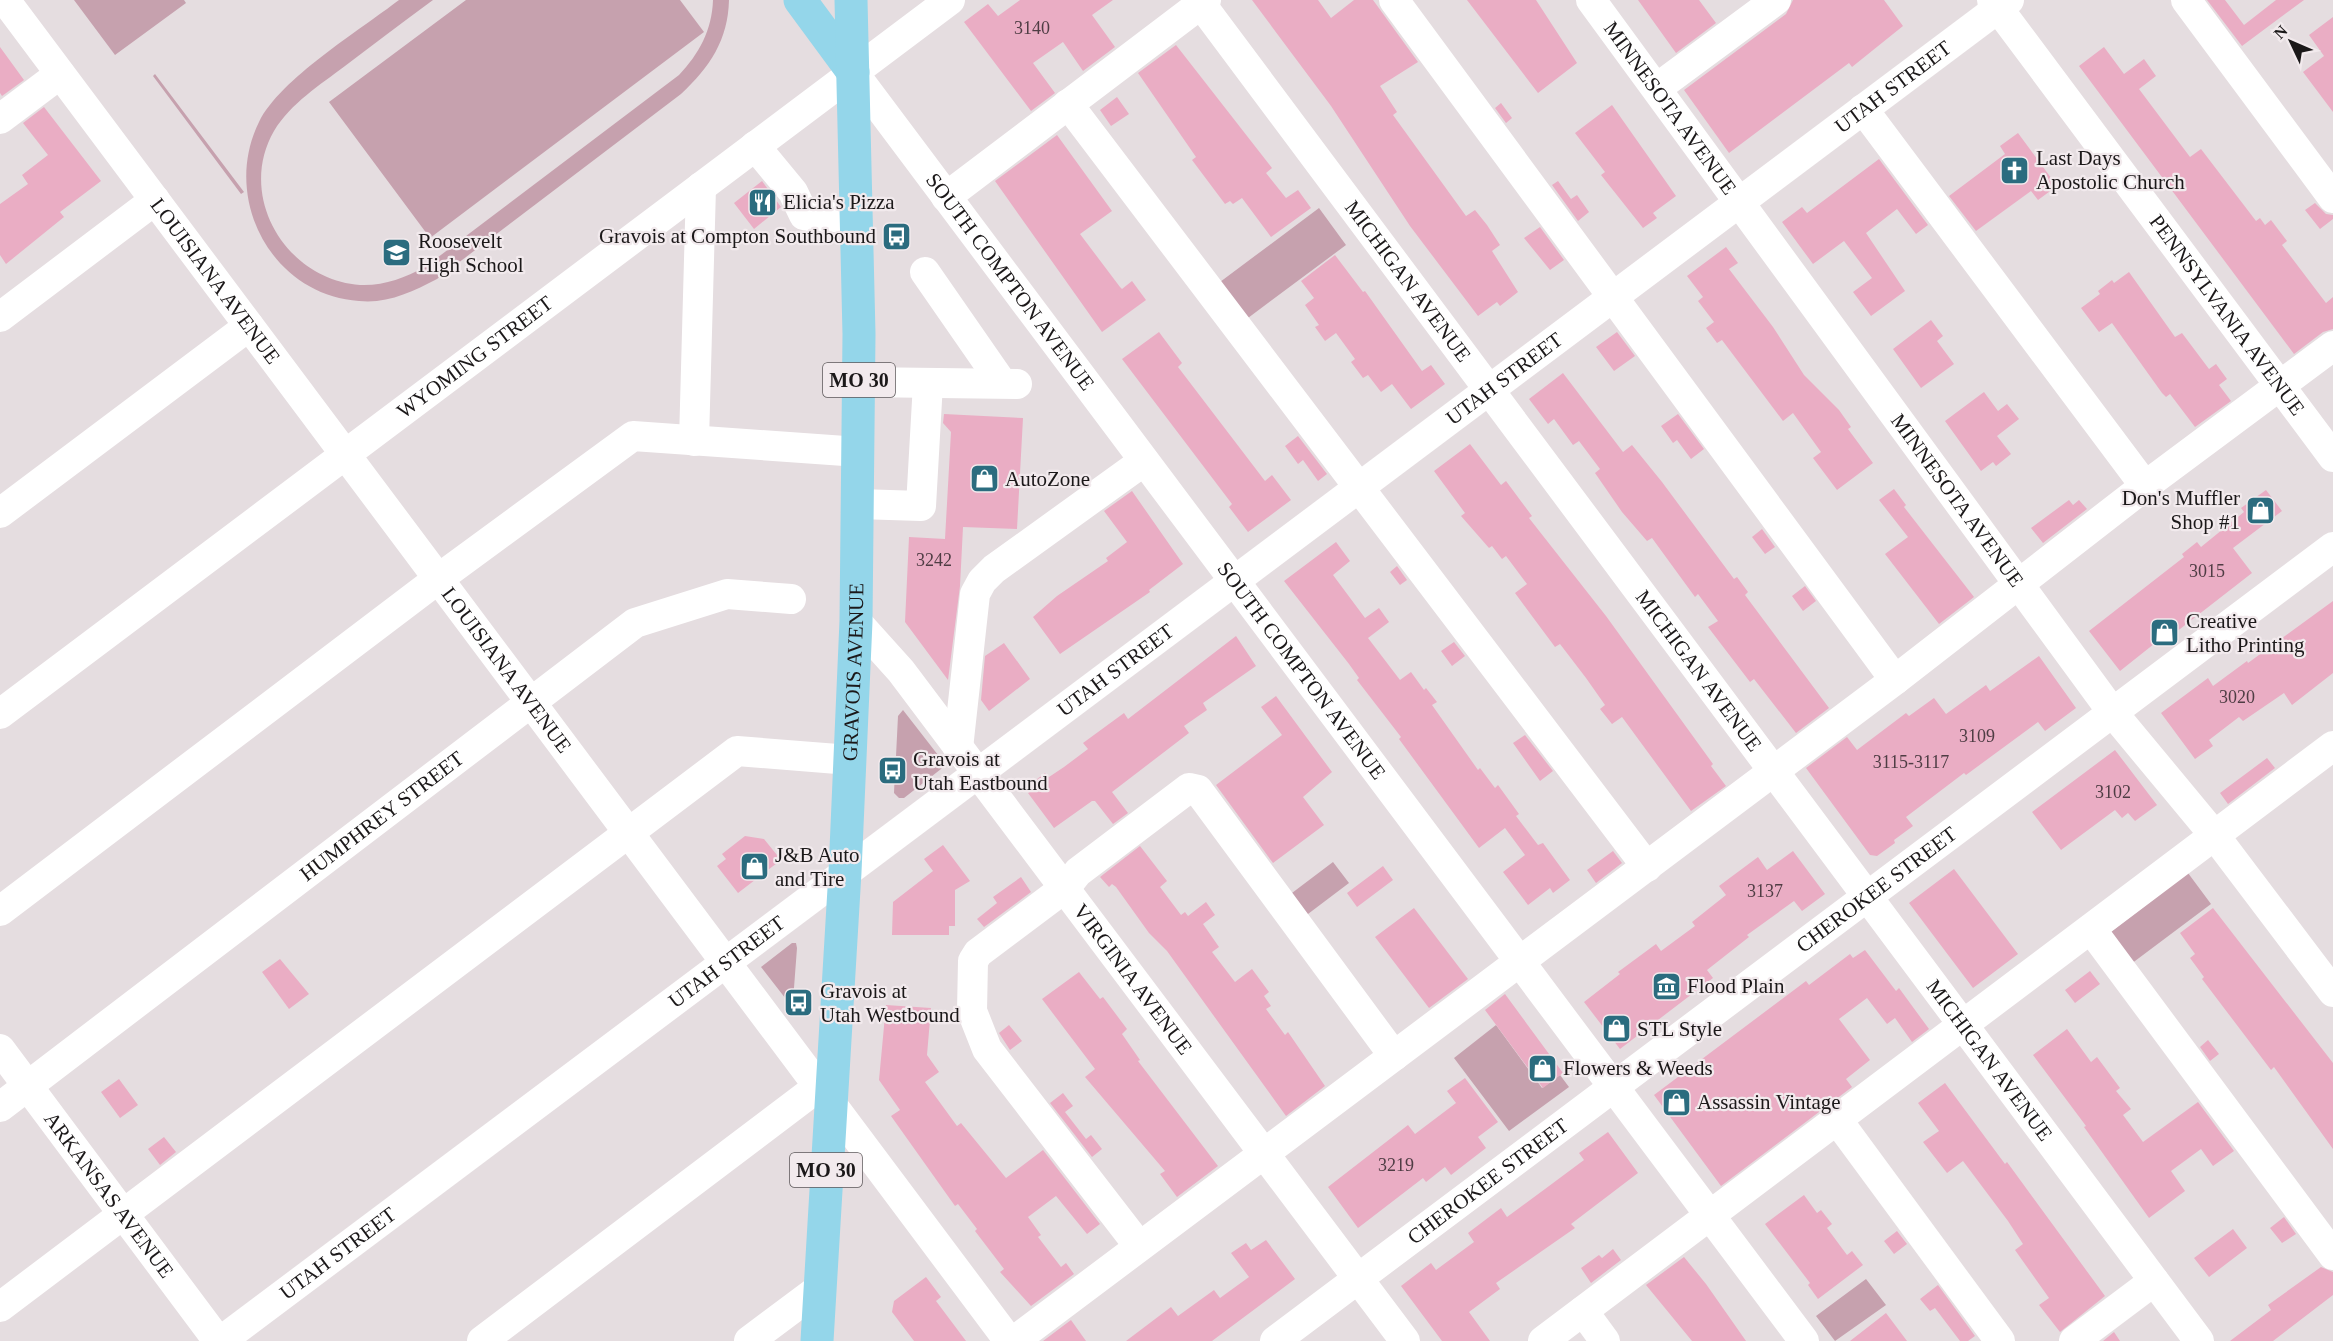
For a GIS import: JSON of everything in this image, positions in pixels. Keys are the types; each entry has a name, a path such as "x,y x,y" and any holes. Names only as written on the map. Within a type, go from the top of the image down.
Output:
{"main road":[{"name":"SOUTH COMPTON AVENUE","path":"800,0 853,72"},
{"name":"GRAVOIS AVENUE","path":"817,1341 824,1094 845,872 856,621 859,382 851,0"}],"street":[{"name":"LOUISIANA AVENUE","path":"5,0 1009,1341"},
{"name":"WYOMING STREET","path":"0,714 950,0"},
{"path":"1394,0 1895,680"},
{"name":"MINNESOTA AVENUE","path":"1591,0 1741,201 2113,713 2215,836 2333,992"},
{"path":"1657,88 1776,0"},
{"path":"2186,0 2333,198"},
{"path":"946,196 1202,1"},
{"name":"MICHIGAN AVENUE","path":"1202,1 1489,390 2199,1341"},
{"name":"UTAH STREET","path":"219,1341 1741,201 1999,3"},
{"name":"PENNSYLVANIA AVENUE","path":"1999,3 2333,457"},
{"name":"SOUTH COMPTON AVENUE","path":"853,72 1804,1341"},
{"path":"0,119 60,74"},
{"path":"1068,104 1647,867"},
{"path":"1863,109 2145,486"},
{"path":"755,146 793,192 804,215 857,217"},
{"path":"694,441 701,186"},
{"path":"0,317 155,200"},
{"path":"859,382 1010,384 925,272"},
{"path":"0,513 249,326"},
{"path":"1014,1341 1895,680 2145,486 2333,346"},
{"path":"858,504 921,506 928,383"},
{"path":"0,912 438,579 633,436 859,452"},
{"path":"958,748 975,594 982,581 994,569 1144,461"},
{"name":"CHEROKEE STREET","path":"1275,1341 2333,547"},
{"name":"HUMPHREY STREET","path":"0,1107 635,623 727,594 791,599"},
{"name":"VIRGINIA AVENUE","path":"856,621 901,671 1066,887 1405,1341"},
{"path":"1543,1341 2333,746"},
{"path":"0,1307 737,751 850,760"},
{"path":"1138,1246 987,1049 972,1011 973,962 978,953 1066,887 1078,872 1190,788 1198,790 1394,1056"},
{"path":"2091,929 2333,1255"},
{"name":"ARKANSAS AVENUE","path":"0,1049 219,1341"},
{"path":"482,1341 824,1094"},
{"path":"1838,1121 2000,1341"},
{"path":"2074,1341 2154,1281"},
{"path":"749,1341 820,1288"},
{"path":"1583,1311 1605,1341"}],"shaded area":[{"path":"74,0 184,0 186,3 115,55"},
{"path":"399,0 433,0 297,103 274,131 264,156 261,182 265,207 275,231 291,251 310,268 334,280 360,285 394,280 425,267 679,75 693,59 703,41 710,21 713,0 729,0 725,28 716,52 701,74 681,94 437,279 389,299 359,301 328,295 301,281 279,262 262,238 251,211 246,182 249,152 259,122 284,89 322,56"},
{"path":"466,0 680,0 704,32 430,238 329,102"},
{"path":"155,74 244,192 241,194 153,76"},
{"path":"1319,208 1346,245 1248,318 1220,282"},
{"path":"903,710 945,764 904,798 899,798 894,793 895,770 899,770 900,756 896,756 898,716"},
{"path":"1333,862 1349,883 1304,917 1288,896"},
{"path":"2188,873 2211,904 2127,967 2104,937"},
{"path":"792,943 796,943 797,948 793,1001 789,1003 761,967"},
{"path":"1496,1025 1542,1088 1560,1075 1569,1087 1509,1131 1454,1058"},
{"path":"1866,1279 1886,1305 1835,1341 1816,1316"}],"building":[{"path":"1020,0 1113,0 1092,15 1115,47 1083,71 1063,42 1033,63 1055,93 1031,111 964,22 988,4 998,16"},
{"path":"1252,0 1318,0 1331,18 1354,0 1373,0 1418,62 1380,86 1397,112 1393,115 1466,216 1475,210 1487,225 1500,245 1492,251 1518,292 1500,306 1497,302 1478,316 1410,226 1331,106"},
{"path":"1467,0 1536,0 1577,63 1538,93"},
{"path":"1638,0 1699,0 1716,23 1676,53"},
{"path":"1793,0 1884,0 1903,26 1852,67 1849,63 1729,153 1684,90 1786,14"},
{"path":"2207,0 2225,0 2244,25 2276,0 2304,0 2242,46"},
{"path":"2333,17 2333,112 2303,72 2324,56 2309,35"},
{"path":"1176,45 1272,168 1266,173 1286,198 1298,190 1311,208 1271,237 1242,198 1233,204 1230,201 1225,204 1192,160 1196,157 1138,73"},
{"path":"0,47 24,80 2,96 0,93"},
{"path":"2104,47 2124,74 2144,59 2156,76 2139,89 2190,157 2201,149 2256,221 2260,218 2265,225 2271,220 2287,241 2282,245 2326,303 2333,297 2333,329 2323,332 2294,354 2079,66"},
{"path":"1117,97 1129,114 1111,126 1100,110"},
{"path":"1501,103 1512,118 1506,123 1495,108"},
{"path":"1612,105 1676,196 1653,213 1657,218 1643,228 1601,175 1605,172 1575,133"},
{"path":"44,107 101,181 60,212 64,217 6,264 0,255 0,204 28,184 22,175 48,155 23,123"},
{"name":"Last Days Apostolic Church","path":"2018,133 2057,186 2038,200 2031,191 1976,231 1949,196 2005,154 2000,146"},
{"path":"1057,135 1112,211 1080,234 1122,289 1132,281 1146,300 1102,332 995,181"},
{"path":"1879,159 1928,225 1916,234 1897,209 1866,233 1905,291 1871,316 1853,292 1872,278 1844,241 1813,264 1782,222 1802,207 1807,213"},
{"name":"Elicia's Pizza","path":"762,181 781,207 754,229 734,203"},
{"path":"1558,181 1571,199 1577,195 1589,212 1578,221 1552,185"},
{"path":"2315,203 2326,214 2333,215 2333,219 2320,229 2305,210"},
{"path":"1540,227 1564,260 1550,270 1524,238"},
{"path":"1726,247 1738,263 1729,269 1773,327 1804,375 1839,410 1851,427 1848,429 1873,463 1837,490 1813,458 1821,452 1793,413 1783,421 1722,340 1717,343 1706,328 1714,322 1698,301 1703,297 1687,276"},
{"path":"1335,255 1363,292 1365,291 1422,371 1431,365 1445,384 1411,409 1392,384 1381,392 1368,375 1363,378 1351,362 1355,359 1336,333 1325,341 1315,327 1319,325 1305,305 1314,298 1301,281"},
{"path":"2129,272 2175,337 2182,333 2209,369 2216,364 2227,379 2219,385 2231,401 2195,427 2170,394 2166,397 2162,393 2112,323 2099,332 2081,308 2100,294 2098,291 2112,280 2114,283"},
{"path":"1931,320 1943,336 1937,341 1954,364 1921,388 1893,349"},
{"path":"1159,332 1182,363 1178,367 1265,481 1272,475 1291,500 1248,532 1229,507 1232,504 1122,359"},
{"path":"1617,332 1635,356 1614,371 1596,347"},
{"path":"1563,373 1623,452 1632,445 1662,482 1734,579 1737,577 1748,592 1745,595 1829,708 1796,733 1754,679 1750,682 1708,627 1718,621 1698,594 1695,597 1652,538 1647,541 1622,512 1595,473 1600,469 1579,441 1573,445 1554,419 1548,424 1529,399"},
{"path":"1984,392 1998,411 2007,404 2019,419 1997,436 2011,454 1996,466 1993,462 1981,471 1945,421"},
{"path":"944,414 1023,418 1017,529 963,527 960,586 948,680 905,622 909,537 945,539 951,432 943,423"},
{"path":"1678,414 1704,449 1691,459 1677,440 1673,443 1661,426"},
{"path":"1298,436 1327,474 1318,481 1303,460 1298,464 1285,446"},
{"path":"1470,444 1501,485 1506,481 1532,516 1529,518 1606,616 1713,764 1711,766 1726,786 1691,811 1622,717 1612,724 1600,709 1605,705 1586,678 1560,644 1555,647 1515,593 1527,584 1506,556 1502,559 1492,546 1489,548 1461,516 1465,513 1434,471"},
{"path":"1894,489 1906,505 1904,507 1974,597 1939,624 1885,554 1908,537 1879,500"},
{"path":"2266,490 2282,511 2233,548 2252,573 2180,629 2161,642 2159,640 2120,671 2089,631 2184,557 2182,554 2197,542 2201,547 2244,512 2241,508"},
{"path":"1132,491 1183,564 1149,590 1150,592 1060,654 1033,617 1057,596 1108,561 1106,558 1127,542 1104,511"},
{"path":"2069,500 2073,505 2079,500 2087,509 2043,543 2031,528"},
{"path":"1762,529 1775,547 1765,554 1752,537"},
{"path":"1336,542 1350,561 1333,575 1365,618 1379,608 1389,622 1368,638 1400,680 1411,672 1424,690 1426,688 1437,702 1432,705 1478,770 1480,768 1495,788 1498,785 1519,814 1516,816 1538,845 1543,843 1570,880 1553,893 1550,888 1528,905 1503,872 1525,855 1505,828 1479,848 1399,739 1401,737 1357,680 1359,678 1349,664 1284,581"},
{"path":"1397,566 1407,580 1400,585 1390,572"},
{"path":"1805,586 1816,601 1803,611 1792,596"},
{"path":"2333,601 2333,673 2292,705 2284,693 2243,721 2239,717 2209,740 2213,746 2195,759 2161,713 2208,678 2213,686"},
{"path":"1236,636 1256,666 1203,703 1207,710 1184,726 1189,733 1112,792 1128,813 1113,824 1095,801 1092,801 1054,828 1028,793 1035,788 1032,783 1045,773 1049,777 1064,767 1088,749 1083,743 1124,713 1128,719"},
{"path":"1454,642 1465,656 1452,666 1441,651"},
{"path":"1004,643 1030,679 989,711 981,700 985,656"},
{"path":"2039,656 2076,708 2045,731 2038,722 1966,775 1964,773 1906,817 1913,826 1894,840 1895,843 1877,856 1870,855 1806,768 1847,737 1857,750 1906,713 1909,716 1934,698 1946,714 1986,685 1990,691"},
{"path":"1276,696 1332,772 1303,797 1324,825 1273,863 1216,785 1282,735 1261,707"},
{"path":"1525,735 1553,771 1540,781 1513,743"},
{"path":"2115,750 2157,805 2135,821 2128,813 2122,818 2115,810 2061,850 2032,812"},
{"path":"2267,758 2275,768 2228,804 2220,793"},
{"path":"745,836 764,839 781,860 738,893 717,866 726,859 722,854"},
{"path":"943,845 970,881 955,890 955,926 949,926 949,935 892,935 893,902 933,871 924,859"},
{"path":"1140,846 1167,881 1160,887 1181,915 1185,912 1188,916 1206,902 1215,915 1203,924 1219,947 1212,952 1235,982 1252,969 1269,992 1264,996 1271,1006 1266,1009 1285,1035 1288,1032 1325,1086 1286,1116 1167,951 1149,933 1116,887 1112,884 1109,887 1100,877"},
{"path":"1613,851 1622,863 1596,883 1587,870"},
{"path":"1793,851 1825,894 1802,911 1794,901 1747,935 1749,937 1707,970 1713,978 1620,1049 1584,1002 1620,974 1618,972 1656,944 1661,951 1695,926 1692,922 1726,895 1719,886 1758,857 1767,870"},
{"path":"1383,866 1393,880 1357,907 1347,893"},
{"path":"1954,869 2018,954 1973,988 1909,903"},
{"path":"1021,877 1031,892 984,927 977,919 997,903 993,897"},
{"path":"1414,908 1468,979 1429,1008 1375,937"},
{"path":"2213,908 2333,1063 2333,1149 2274,1067 2271,1070 2202,979 2204,977 2190,958 2195,954 2180,933"},
{"path":"1865,950 1896,991 1899,988 1929,1029 1912,1042 1895,1018 1887,1024 1867,998 1839,1019 1870,1060 1846,1079 1852,1087 1721,1186 1654,1095 1806,981 1809,985 1850,954 1853,958"},
{"path":"280,959 309,994 289,1009 262,972"},
{"path":"2090,971 2100,984 2075,1003 2065,990"},
{"path":"1079,972 1100,999 1103,997 1127,1029 1122,1034 1140,1060 1138,1061 1218,1166 1177,1197 1160,1174 1165,1171 1085,1077 1095,1069 1042,999"},
{"path":"1505,994 1563,1073 1543,1088 1485,1010"},
{"path":"886,1005 931,1008 927,1055 939,1072 925,1082 957,1126 961,1123 1006,1178 1043,1150 1100,1224 1087,1234 1056,1196 1028,1217 1041,1235 1038,1237 1061,1267 1066,1263 1074,1274 1031,1306 1000,1272 1004,1269 975,1231 977,1229 958,1204 955,1206 891,1116 900,1110 879,1080"},
{"path":"1009,1025 1022,1041 1010,1050 999,1033"},
{"path":"2067,1029 2091,1062 2097,1057 2120,1088 2116,1091 2131,1109 2123,1115 2143,1142 2198,1102 2234,1151 2213,1166 2201,1149 2171,1171 2185,1191 2149,1218 2084,1127 2086,1126 2033,1055"},
{"path":"2208,1040 2219,1054 2210,1061 2200,1047"},
{"path":"1465,1078 1498,1122 1478,1137 1486,1148 1451,1175 1445,1167 1426,1182 1423,1178 1358,1228 1328,1187 1408,1125 1415,1134 1456,1103 1447,1091"},
{"path":"119,1079 138,1105 120,1118 101,1092"},
{"path":"1945,1083 2005,1164 2007,1162 2105,1296 2060,1332 2039,1305 2049,1298 2015,1250 2023,1244 2008,1221 1963,1161 1947,1173 1923,1142 1939,1131 1918,1103"},
{"path":"1063,1093 1073,1106 1065,1112 1086,1139 1091,1135 1102,1149 1092,1157 1050,1103"},
{"path":"1608,1132 1638,1173 1571,1224 1575,1228 1496,1283 1500,1289 1469,1312 1490,1341 1442,1341 1401,1286 1431,1263 1436,1270 1474,1242 1468,1233 1501,1208 1507,1217 1584,1160 1579,1153"},
{"path":"164,1137 176,1152 160,1165 148,1149"},
{"path":"1804,1195 1817,1213 1821,1210 1832,1224 1827,1228 1847,1255 1852,1251 1863,1265 1818,1299 1808,1285 1810,1283 1765,1224"},
{"path":"2284,1217 2296,1234 2282,1243 2270,1228"},
{"path":"2233,1229 2247,1248 2209,1277 2194,1258"},
{"path":"1897,1231 1907,1244 1894,1254 1884,1241"},
{"path":"1266,1240 1295,1279 1212,1341 1126,1341 1171,1307 1178,1316 1214,1290 1220,1298 1249,1277 1231,1253 1246,1243 1251,1250"},
{"path":"1613,1249 1621,1260 1591,1283 1581,1268 1599,1255 1602,1258"},
{"path":"1684,1257 1746,1341 1692,1341 1646,1285"},
{"path":"2321,1267 2333,1272 2333,1295 2273,1341 2230,1341 2271,1310 2268,1305"},
{"path":"926,1277 941,1297 936,1301 966,1341 914,1341 892,1312 894,1301"},
{"path":"1938,1285 1975,1336 1968,1341 1960,1341 1935,1308 1930,1311 1920,1299"},
{"path":"1886,1313 1907,1341 1850,1341"},
{"path":"1071,1320 1086,1341 1043,1341"},
{"path":"2114,1332 2120,1341 2103,1341"}],"place":[{"name":"Last Days Apostolic Church","path":"2015,170"},
{"name":"Elicia's Pizza","path":"762,202"},
{"name":"Gravois at Compton Southbound","path":"897,236"},
{"name":"Roosevelt High School","path":"397,253"},
{"name":"AutoZone","path":"984,479"},
{"name":"Don's Muffler Shop #1","path":"2261,510"},
{"name":"Creative Litho Printing","path":"2165,633"},
{"name":"Gravois at Utah Eastbound","path":"892,771"},
{"name":"J&B Auto and Tire","path":"754,867"},
{"name":"Flood Plain","path":"1666,986"},
{"name":"Gravois at Utah Westbound","path":"799,1003"},
{"name":"STL Style","path":"1616,1029"},
{"name":"Flowers & Weeds","path":"1542,1068"},
{"name":"Assassin Vintage","path":"1676,1102"}]}
